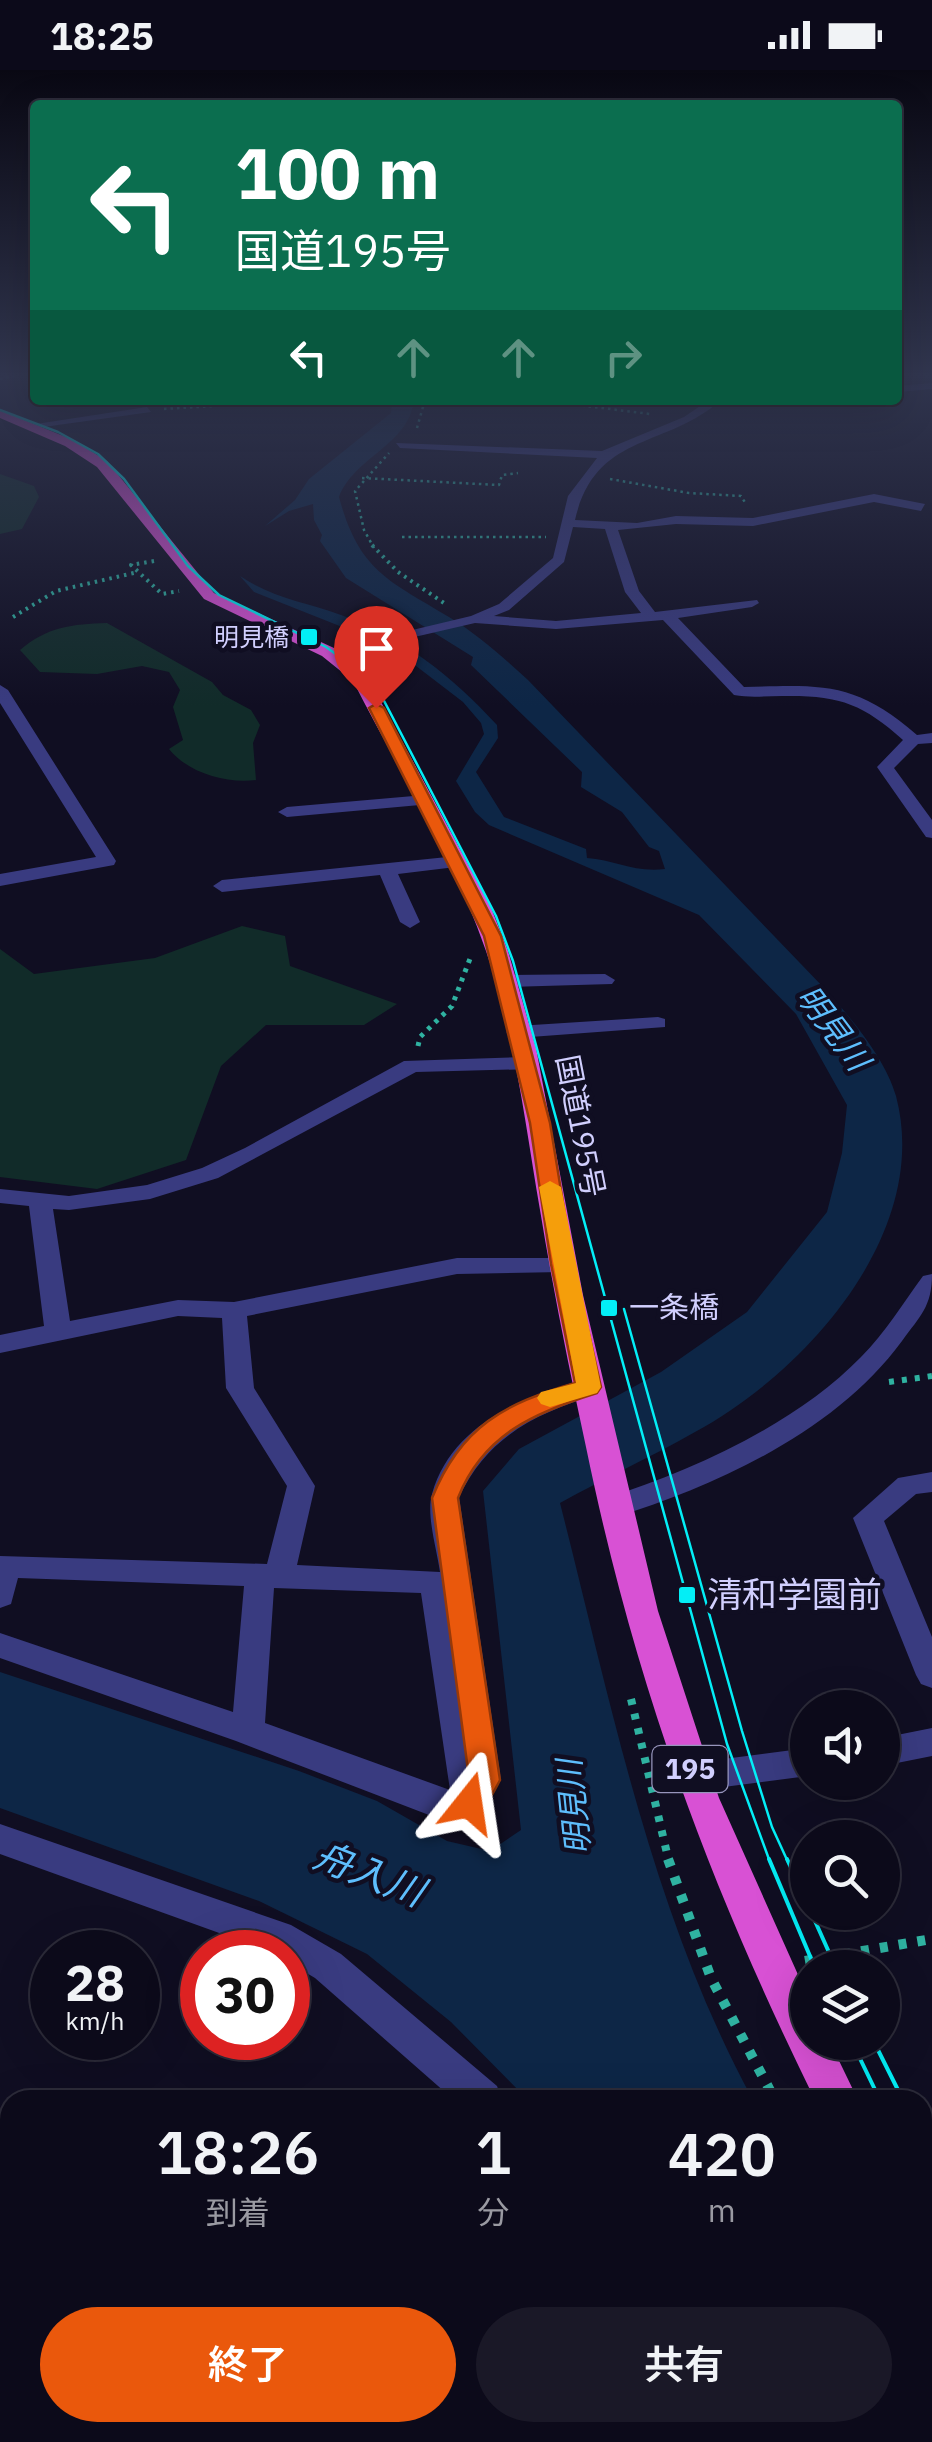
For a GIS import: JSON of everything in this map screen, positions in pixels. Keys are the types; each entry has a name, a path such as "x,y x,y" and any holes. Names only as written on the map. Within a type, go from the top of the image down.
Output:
{"highway":[{"name":"国道195号","path":"118,485 199,588 226,607 328,652 360,678 488,926 540,1123 562,1264 590,1395 670,1710 693,1778 790,2006"},
{"name":"国道195号","path":"817,2060 832,2090"}],"street":[{"path":"328,652 469,620 504,607 559,559 574,496 583,485"},
{"path":"567,529 637,527 676,520 753,522 874,498 921,507"},
{"path":"610,526 632,592 740,692 819,694 853,700 874,707 922,739 885,767 932,833"},
{"path":"469,620 556,625 752,603"},
{"path":"0,690 107,861 0,880"},
{"path":"286,812 424,800"},
{"path":"222,886 457,862"},
{"path":"387,870 410,922"},
{"path":"504,981 605,980"},
{"path":"517,1032 658,1024"},
{"path":"0,1196 69,1203 150,1192 210,1173 412,1066 526,1064"},
{"path":"40,1200 58,1332"},
{"path":"0,1344 178,1308 234,1310 457,1266 562,1264"},
{"path":"614,1495 674,1488 822,1409 873,1361 932,1282"},
{"path":"234,1310 240,1388 301,1486 269,1576 248,1731"},
{"path":"469,1803 484,1780 445,1498 457,1466 476,1442 529,1405 590,1395"},
{"path":"932,1482 908,1485 868,1518 932,1675"},
{"path":"0,1596 4,1566 435,1582 469,1803"},
{"path":"0,1645 248,1731 442,1806 469,1803"},
{"path":"900,1748 932,1742"},
{"path":"693,1778 790,1765"},
{"path":"0,1839 278,1937 328,1966 471,2090"}],"path":[{"path":"360,485 355,491 365,537 405,580 469,620"},
{"path":"402,537 567,529"},
{"path":"174,557 131,565 162,594 199,588"},
{"path":"13,617 48,594 87,580 138,572"},
{"path":"412,1066 420,1037 452,1006 478,936 488,926"},
{"path":"626,1679 667,1856 692,1935 733,2026 769,2090"},
{"path":"772,1970 830,1955 932,1938"}],"green space":[{"path":"0,485 34,486 39,497 22,529 0,534"},
{"path":"107,623 212,682 223,695 251,710 260,725 253,743 256,780 209,775 187,765 169,749 183,740 173,707 180,690 169,672 142,666 97,674 40,672 20,650 61,628"},
{"path":"242,926 285,936 290,966 397,1004 364,1025 266,1025 221,1066 186,1160 97,1189 0,1177 0,949 34,974 155,958"}],"water":[{"path":"305,485 345,485 339,497 356,542 367,558 393,582 480,638 528,680 835,1000 876,1053 896,1096 902,1147 895,1197 877,1246 851,1292 817,1335 737,1406 560,1503 617,1732 661,1883 718,2029 748,2090 518,2090 451,2022 367,1954 259,1901 0,1808 0,1672 299,1771 377,1801 447,1841 490,1851 521,1830 483,1491 519,1449 661,1372 747,1312 827,1212 842,1153 847,1105 796,1014 699,915 489,825 475,812 456,781 484,734 481,723 463,702 390,646 254,592 240,576 277,595 364,624 406,647 462,690 497,725 498,738 476,772 504,817 586,849 587,858 665,869 659,851 649,847 622,812 581,787 582,772 471,665 473,657 346,578 320,541 322,535 314,520 313,504 289,511 265,526 295,500"}],"tram line":[{"path":"128,485 188,566 219,595 326,647 365,675 381,695 496,916 513,961 727,1744 770,1862"},
{"path":"624,1309 742,1731 772,1827 788,1862"},
{"path":"769,1859 807,1950"},
{"path":"787,1859 790,1866"},
{"path":"819,1930 828,1950"},
{"path":"861,2060 875,2090"},
{"path":"883,2060 898,2090"}],"slow traffic":[{"path":"550,1187 589,1387 550,1398"}],"place":[{"name":"明見橋","path":"309,637"},
{"name":"一条橋","path":"609,1308"},
{"name":"清和学園前","path":"687,1595"}],"route":[{"path":"376,708 492,936 540,1123 562,1264 589,1387 529,1405 476,1442 457,1466 445,1498 484,1780 469,1803"}],"water label":[{"name":"明見川","path":"833,1028"},
{"name":"明見川","path":"574,1807"},
{"name":"舟入川","path":"369,1874"}]}
